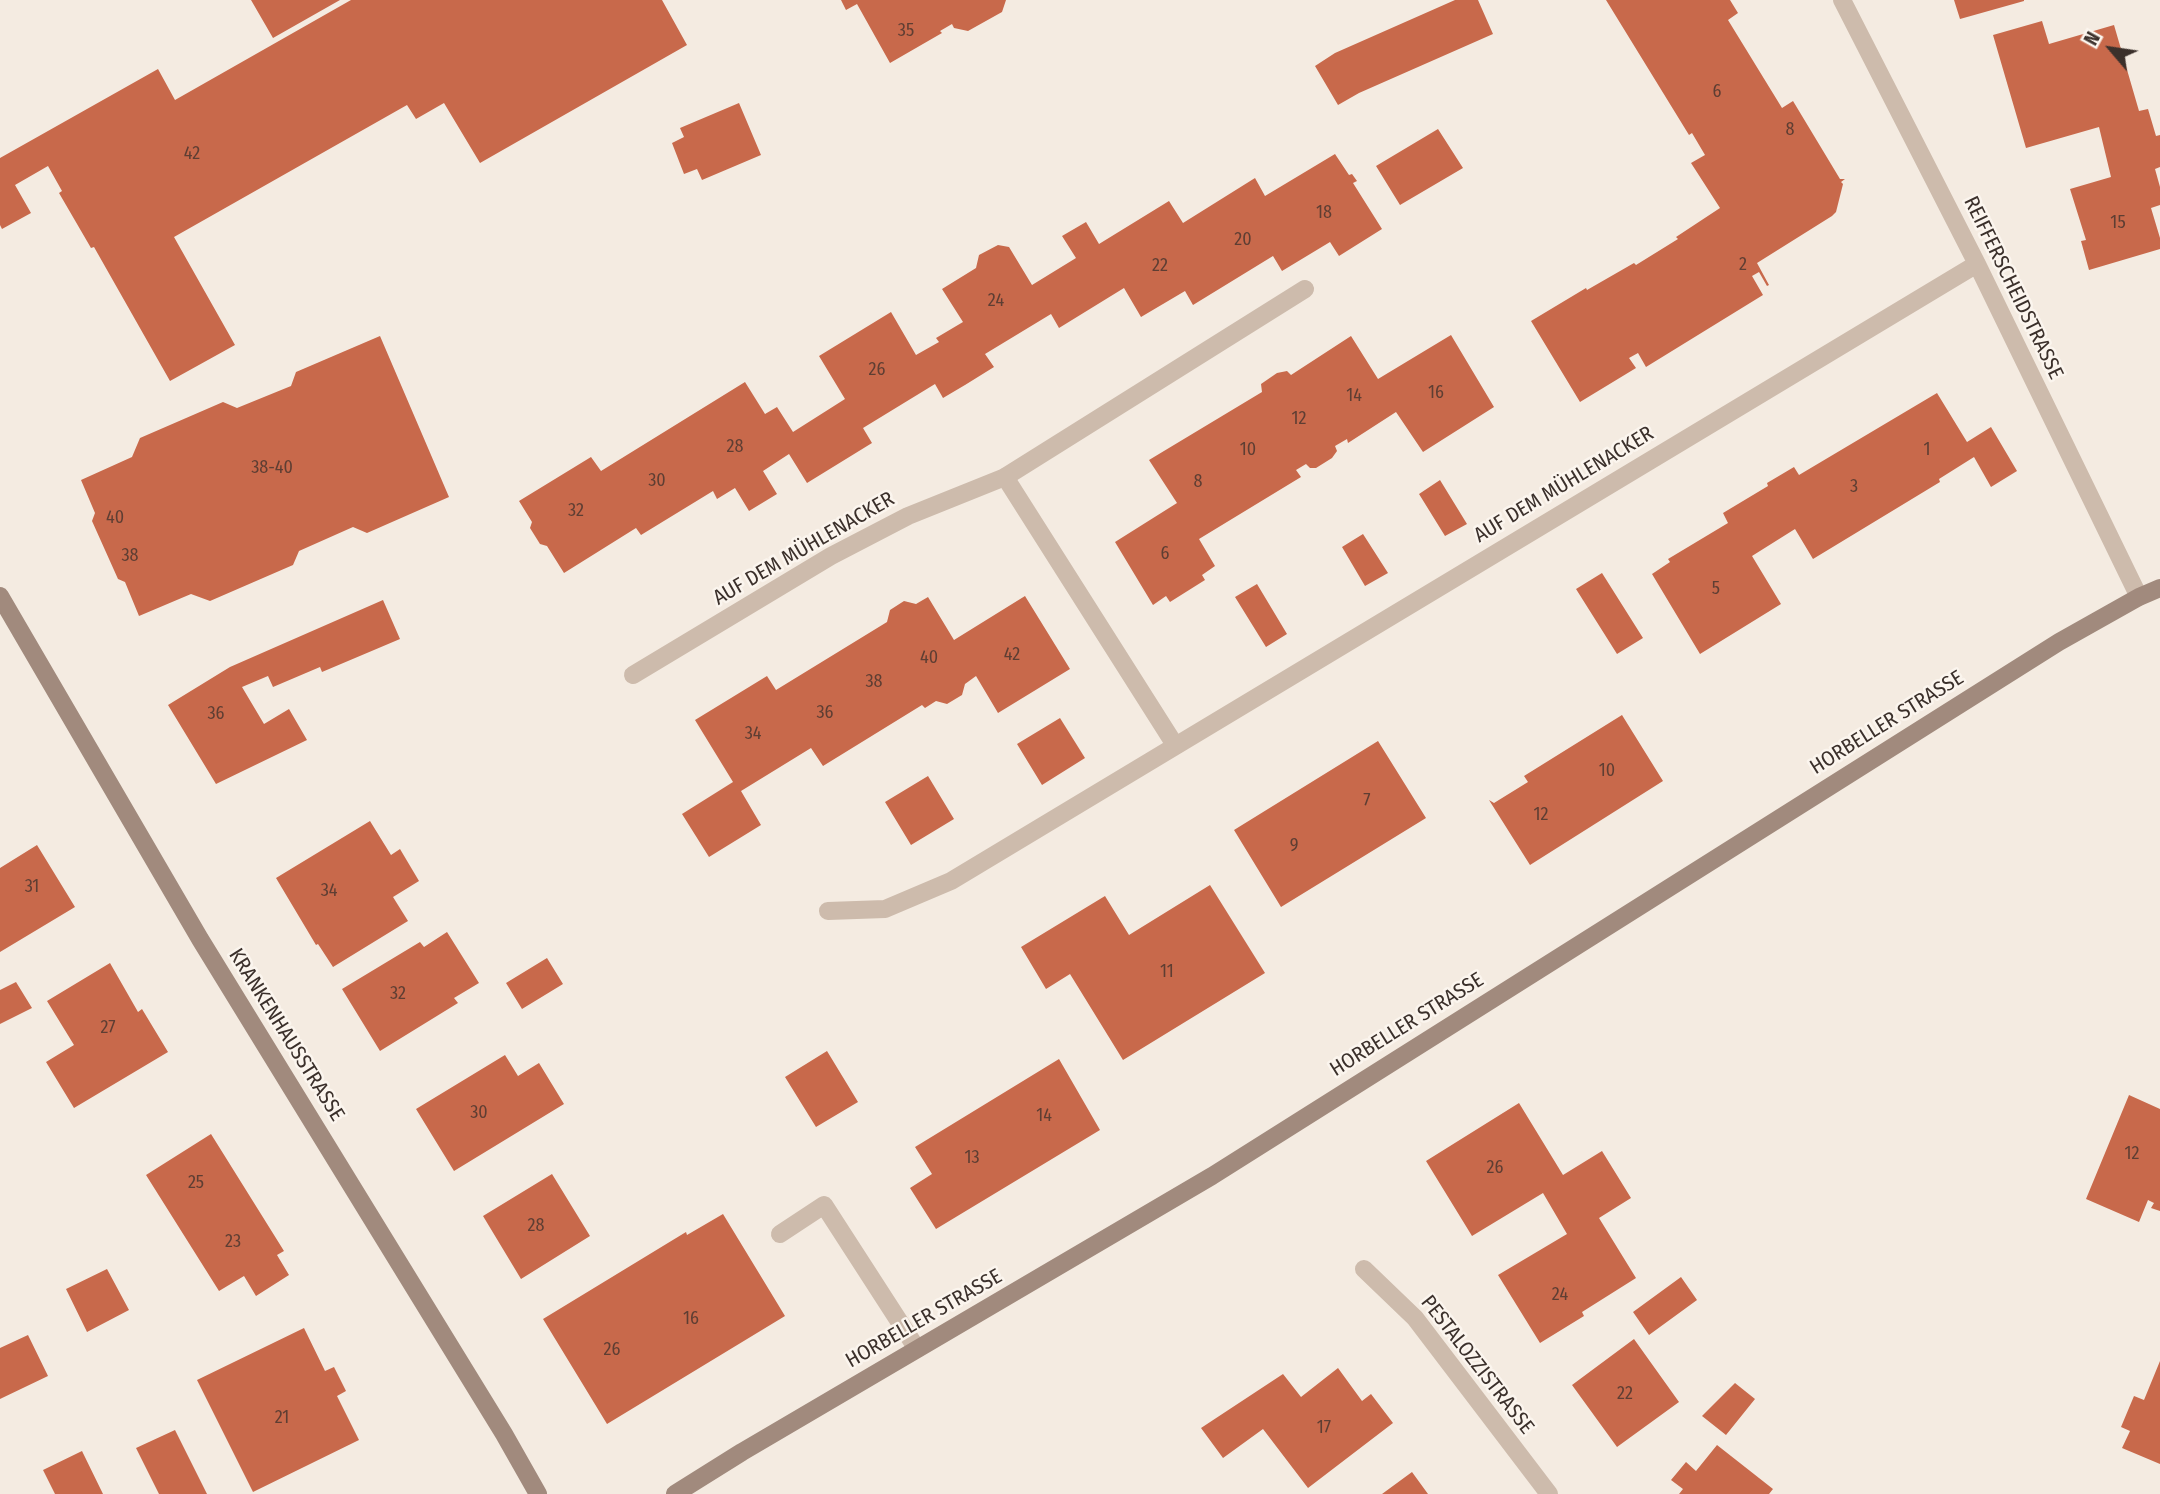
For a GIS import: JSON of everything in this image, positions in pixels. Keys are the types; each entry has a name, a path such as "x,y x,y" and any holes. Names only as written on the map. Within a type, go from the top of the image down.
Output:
{"street":[{"name":"REIFFERSCHEIDSTRASSE","path":"1842,0 1977,264 2139,597"},
{"name":"AUF DEM MÜHLENACKER","path":"828,911 885,909 951,881 1977,264"},
{"name":"AUF DEM MÜHLENACKER","path":"633,675 831,556 897,522 1005,477 1305,289"},
{"path":"1005,477 1175,745"},
{"name":"HORBELLER STRASSE","path":"675,1494 1212,1176 2059,642 2139,597 2160,589"},
{"name":"KRANKENHAUSSTRASSE","path":"0,596 200,939 504,1434 538,1494"},
{"path":"780,1234 824,1205 917,1349"},
{"name":"PESTALOZZISTRASSE","path":"1364,1269 1415,1318 1549,1494"}],"building":[{"path":"251,0 340,0 273,38"},
{"path":"351,0 662,0 687,45 480,163 444,103 416,119 407,105 174,237 235,345 170,381 94,247 91,248 59,193 62,191 48,166 15,185 31,213 2,229 0,158 158,69 175,100"},
{"path":"841,0 1006,0 1002,12 968,31 954,28 952,24 940,31 942,33 890,63 857,4 846,10"},
{"path":"1455,0 1478,0 1493,34 1359,93 1338,105 1315,66 1335,53"},
{"path":"1606,0 1730,0 1738,13 1728,20 1782,108 1793,101 1840,179 1845,179 1841,182 1843,184 1836,212 1832,216 1757,263 1769,285 1767,286 1759,272 1752,276 1763,295 1646,367 1638,353 1629,358 1636,368 1580,402 1531,321 1586,288 1587,290 1634,263 1636,265 1720,208 1691,163 1705,155 1692,133 1689,135"},
{"path":"1954,0 2024,0 2024,1 1960,19"},
{"path":"2042,21 2049,44 2114,25 2139,111 2148,109 2156,136 2160,135 2160,167 2155,169 2160,187 2160,205 2151,208 2160,238 2160,249 2089,270 2081,241 2086,240 2070,189 2111,177 2099,127 2026,148 1993,35"},
{"path":"739,103 761,155 702,180 697,169 684,174 672,143 684,137 680,128"},
{"path":"1438,129 1463,168 1400,205 1376,166"},
{"path":"1335,154 1349,175 1352,174 1357,181 1353,183 1382,229 1339,256 1330,242 1282,271 1273,256 1193,305 1185,291 1141,317 1124,288 1059,328 1051,314 985,354 994,367 965,385 943,398 935,384 863,428 872,443 807,483 789,454 763,471 777,494 749,511 735,488 717,499 713,491 641,535 636,528 564,573 547,546 540,544 530,528 532,522 519,501 591,457 601,471 745,382 765,414 777,407 793,432 845,399 819,356 891,312 916,355 939,342 936,338 963,322 942,289 976,268 979,255 998,245 1009,247 1032,285 1076,258 1062,236 1086,222 1099,244 1169,201 1183,223 1255,178 1265,196"},
{"path":"1451,335 1494,407 1423,452 1396,412 1348,443 1347,439 1335,446 1337,451 1332,458 1316,468 1310,468 1306,464 1296,470 1301,477 1199,539 1215,566 1202,575 1205,580 1170,602 1166,596 1153,605 1115,542 1177,503 1149,460 1262,392 1261,384 1277,373 1287,371 1291,375 1351,336 1378,379"},
{"path":"380,336 449,497 367,533 353,527 299,551 293,565 210,601 191,594 139,616 125,582 118,579 92,521 95,513 81,480 132,457 140,438 223,402 237,408 291,386 296,372"},
{"path":"1937,393 1967,442 1991,427 2017,471 1991,487 1974,457 1939,479 1940,482 1813,559 1795,529 1752,556 1781,604 1700,654 1652,574 1670,562 1668,559 1728,523 1723,513 1768,486 1767,483 1794,467 1799,475"},
{"path":"1440,480 1467,524 1445,536 1419,494"},
{"path":"1363,534 1388,573 1365,586 1342,547"},
{"path":"1602,573 1643,638 1617,654 1576,589"},
{"path":"1257,584 1287,634 1266,647 1235,597"},
{"path":"1025,596 1070,669 998,713 976,676 965,684 962,695 947,704 936,701 925,708 922,705 823,766 811,748 741,791 761,825 709,857 682,814 733,782 695,720 767,676 776,690 887,622 890,610 904,601 916,604 928,597 954,640"},
{"path":"383,600 400,639 322,672 320,667 273,687 268,676 242,687 264,724 289,709 307,740 216,784 168,705 230,667"},
{"path":"1622,715 1663,781 1530,865 1489,800 1494,803 1528,782 1524,776"},
{"path":"1060,718 1085,758 1042,785 1017,744"},
{"path":"1378,741 1426,818 1281,907 1234,830"},
{"path":"928,776 954,819 911,845 885,802"},
{"path":"370,821 391,855 400,849 419,881 393,897 408,921 333,967 318,944 316,945 276,878"},
{"path":"37,845 75,907 0,952 0,868"},
{"path":"1210,885 1265,973 1123,1060 1070,974 1046,989 1021,947 1105,896 1129,935"},
{"path":"447,932 479,983 454,998 458,1003 380,1051 342,989 420,942 424,947"},
{"path":"547,958 563,984 522,1009 506,983"},
{"path":"110,963 138,1012 142,1009 168,1052 74,1108 46,1062 74,1045 47,1001"},
{"path":"16,982 32,1008 0,1024 0,990"},
{"path":"827,1051 858,1102 816,1127 785,1077"},
{"path":"505,1055 518,1076 539,1063 564,1104 454,1171 416,1109"},
{"path":"1059,1059 1100,1130 936,1229 910,1188 932,1174 915,1147"},
{"path":"2129,1095 2160,1109 2160,1211 2151,1208 2154,1203 2148,1200 2139,1222 2086,1199"},
{"path":"1519,1103 1563,1175 1602,1151 1631,1198 1599,1218 1636,1278 1582,1312 1584,1316 1540,1343 1498,1275 1567,1234 1543,1193 1472,1236 1426,1161"},
{"path":"211,1134 284,1251 277,1255 289,1275 256,1296 244,1276 219,1291 146,1175"},
{"path":"552,1174 590,1236 521,1279 483,1216"},
{"path":"723,1214 785,1316 607,1424 543,1319 686,1232 687,1235"},
{"path":"107,1269 129,1310 87,1332 66,1289"},
{"path":"1681,1277 1697,1300 1649,1335 1633,1312"},
{"path":"304,1328 325,1371 334,1367 346,1391 337,1396 359,1440 253,1492 197,1380"},
{"path":"28,1335 48,1376 0,1399 0,1348"},
{"path":"1634,1339 1679,1402 1617,1447 1572,1385"},
{"path":"2160,1361 2160,1464 2122,1448 2130,1431 2121,1427 2134,1396 2144,1400"},
{"path":"1338,1368 1362,1401 1371,1394 1393,1423 1308,1488 1263,1429 1223,1458 1201,1428 1283,1374 1301,1397"},
{"path":"1735,1383 1755,1399 1726,1435 1702,1416"},
{"path":"175,1430 207,1494 159,1494 136,1448"},
{"path":"1717,1445 1773,1489 1769,1494 1679,1494 1683,1489 1671,1480 1686,1462 1696,1471"},
{"path":"82,1451 103,1494 55,1494 43,1470"},
{"path":"1412,1472 1428,1494 1382,1494"}]}
